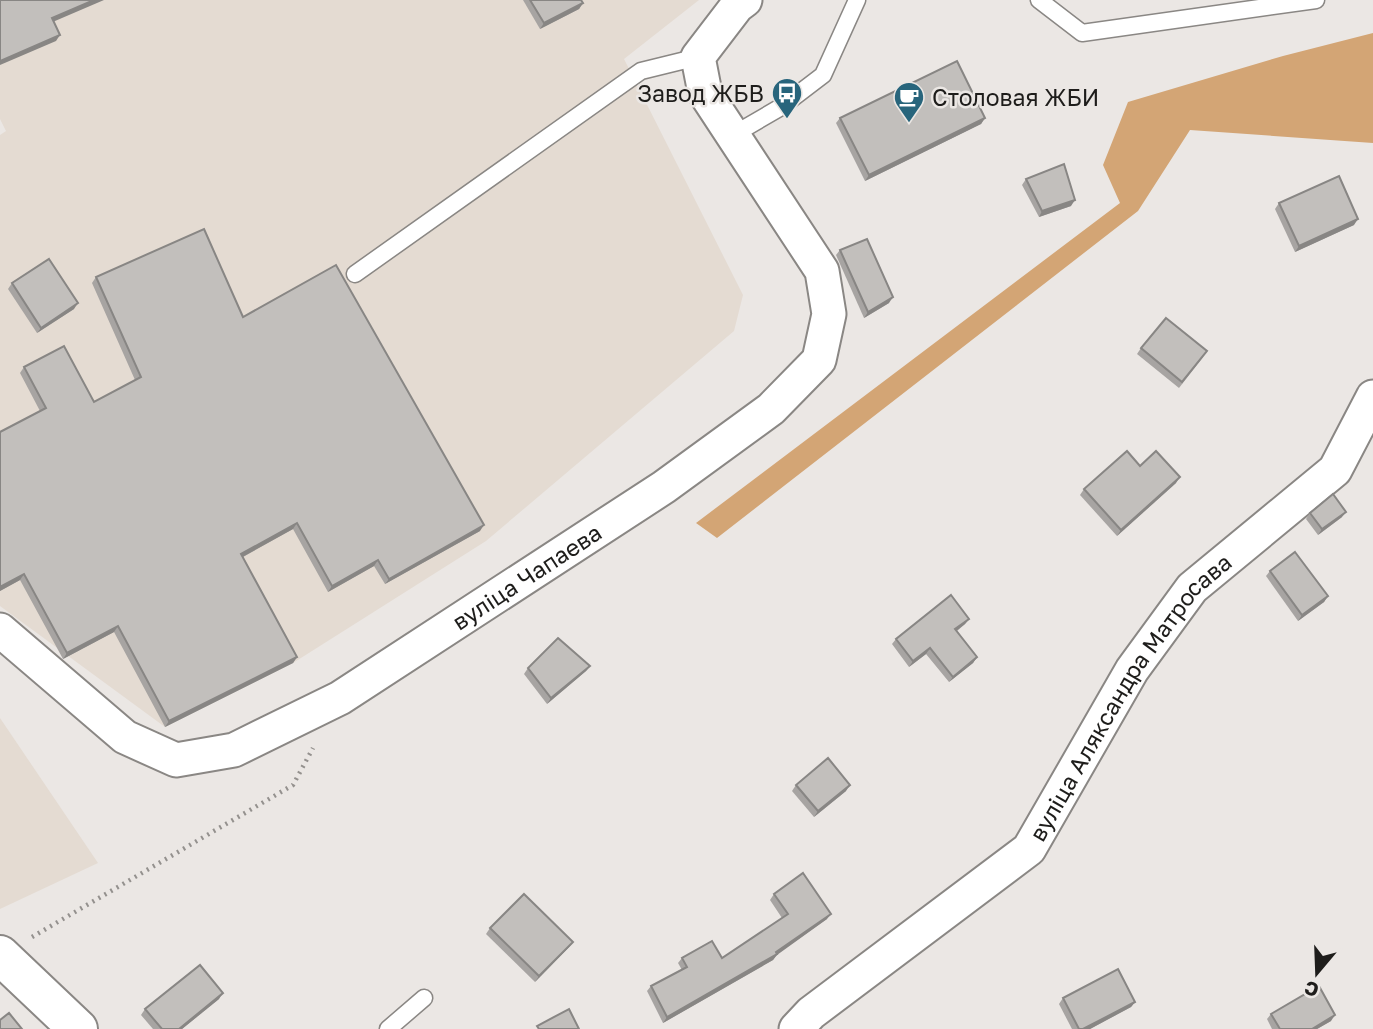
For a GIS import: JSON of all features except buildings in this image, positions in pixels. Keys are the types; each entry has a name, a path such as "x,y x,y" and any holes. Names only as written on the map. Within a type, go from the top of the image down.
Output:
{"street":[{"path":"698,57 737,6 746,0"},
{"name":"вуліца Чапаева","path":"0,630 125,737 176,760 234,750 340,698 664,487 771,410 818,360 829,314 822,271 705,93 698,57"},
{"name":"вуліца Аляксандра Матросава","path":"796,1029 811,1013 1029,849 1132,670 1192,588 1335,470 1373,397"},
{"path":"0,955 78,1029"}],"lane":[{"path":"733,135 781,107 823,75 857,0"},
{"path":"1039,0 1082,33 1316,0"},
{"path":"355,274 641,71 698,57"},
{"path":"388,1029 424,998"}],"path":[{"path":"0,955 293,785 340,698"}],"shaded area":[{"path":"0,0 699,0 624,59 743,295 734,331 486,541 293,663 165,727 0,606 0,135 6,131 0,119"},
{"path":"1373,33 1373,143 1190,130 1138,211 717,538 696,523 1120,203 1103,165 1128,102 1283,56"},
{"path":"0,718 98,863 0,909"}],"place":[{"name":"Завод ЖБВ","path":"787,120"},
{"name":"Столовая ЖБИ","path":"909,124"}]}
